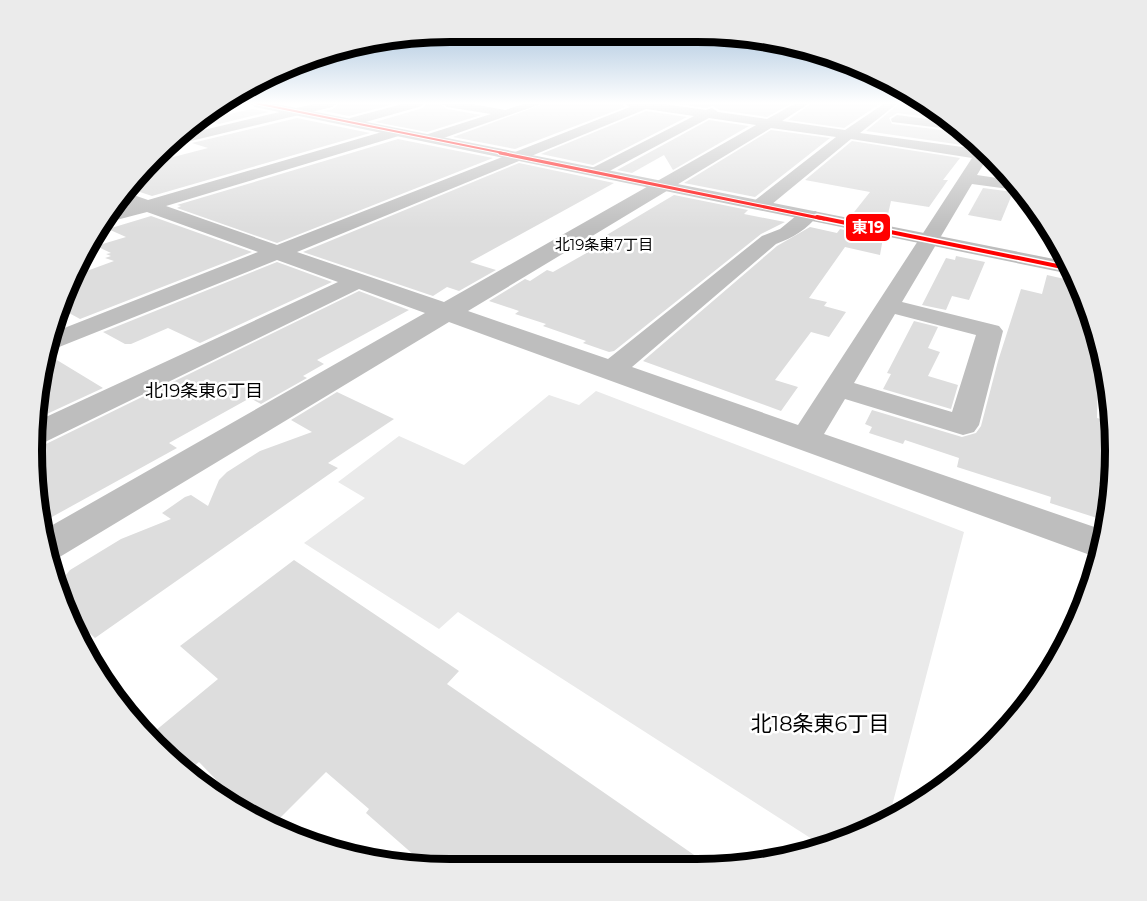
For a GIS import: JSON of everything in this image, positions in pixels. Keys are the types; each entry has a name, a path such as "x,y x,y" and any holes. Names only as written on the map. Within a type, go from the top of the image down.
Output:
{"main road":[{"path":"464,145 1061,267"}],"street":[{"path":"117,215 353,145"},
{"path":"58,340 545,145"},
{"path":"596,172 648,145"},
{"path":"53,543 733,145"},
{"path":"760,205 835,145"},
{"path":"925,145 974,152"},
{"path":"806,439 967,178 982,159"},
{"path":"967,178 1007,185"},
{"path":"128,199 1094,542"},
{"path":"610,371 769,240 787,233 809,215"},
{"path":"43,431 358,281"},
{"path":"837,387 963,425 990,331 890,306"}],"shaded area":[{"path":"596,391 964,532 891,809 853,828 815,841 458,612 439,629 304,543 365,498 338,482 399,436 464,465 549,395 579,405"}],"building":[{"path":"199,145 328,145 152,196 135,190 160,164 164,163 162,162 165,159 208,148"},
{"path":"378,145 428,145 493,158 277,243 177,208 181,206 177,205"},
{"path":"495,145 525,145 515,149"},
{"path":"563,145 632,145 593,165 541,154"},
{"path":"663,145 716,145 673,170 664,155 632,173 617,170"},
{"path":"746,145 821,145 755,197 684,183"},
{"path":"847,145 878,145 960,158 943,180 948,180 929,207 891,201 886,223 851,216 870,192 805,180"},
{"path":"519,163 614,183 470,262 496,270 459,291 447,287 433,296 303,252"},
{"path":"983,188 1013,192 1001,221 968,215"},
{"path":"674,195 748,210 744,214 785,222 761,234 614,351 609,352 583,343 586,341 543,326 546,324 515,314 519,311 489,301 525,279 530,281 547,270 553,272 613,238 605,236"},
{"path":"151,216 252,252 80,319 67,312 83,272 114,261 105,258 111,256 106,254 111,253 97,246 126,237 108,229"},
{"path":"810,227 837,233 840,229 883,238 880,255 845,247 809,298 827,302 824,306 846,312 829,337 811,332 775,380 798,387 781,411 643,361 777,246"},
{"path":"956,256 985,262 969,300 952,296 946,310 922,305 946,258 955,260"},
{"path":"277,262 332,282 200,343 168,328 131,344 125,344 103,332"},
{"path":"1047,275 1067,280 1091,345 1098,375 1097,418 1104,420 1105,450 1103,485 1099,484 1097,518 1050,503 1051,497 957,467 959,458 905,440 903,444 869,433 872,427 865,424 872,410 962,437 976,433 981,426 998,361 1021,289 1042,294"},
{"path":"359,291 409,310 317,360 324,364 303,376 307,378 261,404 250,398 169,443 177,448 48,519 42,450 42,445"},
{"path":"914,321 938,327 928,348 940,352 928,376 958,385 951,409 883,389 891,374 887,373"},
{"path":"53,358 103,388 44,415"},
{"path":"337,392 394,419 328,463 338,468 95,638 81,625 63,579 70,570 121,539 171,519 162,513 185,497 191,495 208,506 219,480 227,472 260,451 312,432 291,420"},
{"path":"294,560 459,671 447,684 700,859 417,857 366,813 369,809 326,772 278,820 229,793 199,762 193,767 154,731 218,679 180,646"}],"transit line":[{"name":"東19","path":"462,145 1061,267"}],"district":[{"name":"北19条東7丁目","path":"604,245"},
{"name":"北19条東6丁目","path":"204,391"},
{"name":"北18条東6丁目","path":"820,724"}]}
